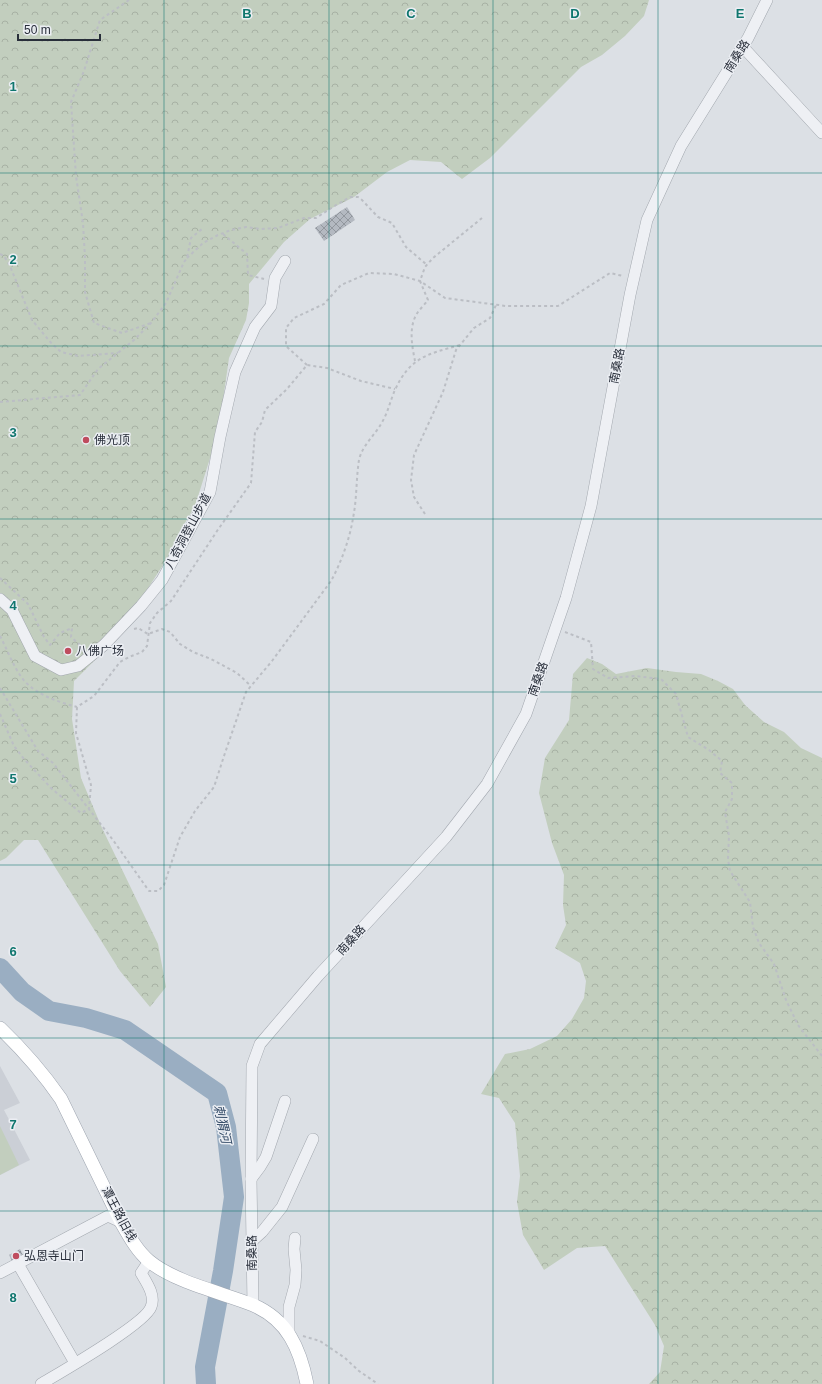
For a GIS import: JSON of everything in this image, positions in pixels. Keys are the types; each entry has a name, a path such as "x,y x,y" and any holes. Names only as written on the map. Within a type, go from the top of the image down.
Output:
{"main road":[{"name":"潭王路旧线","path":"0,1028 32,1060 50,1082 61,1099 121,1222 131,1240 149,1261 162,1271 249,1303 263,1309 271,1315 289,1332 300,1356 307,1384"}],"street":[{"name":"南桑路","path":"249,1303 252,1241 252,1066 260,1044 318,976 446,837 488,784 526,714 566,598 591,506 634,278 647,220 681,146 743,47 764,10 767,0"},
{"path":"743,47 822,133"},
{"name":"八奇洞登山步道","path":"0,599 12,610 35,656 62,670 78,666 86,660 104,645 141,606 162,580 210,492 220,437 235,372 255,327 271,306 275,278 285,261"},
{"path":"251,1179 266,1157 285,1101"},
{"path":"252,1241 262,1232 282,1207 313,1139"},
{"path":"0,1273 108,1216 121,1222"},
{"path":"289,1332 289,1307 295,1285 296,1270 294,1249 295,1238"},
{"path":"41,1384 141,1320 152,1307 152,1294 141,1273 149,1261"},
{"path":"18,1264 76,1363"},
{"path":"59,1373 62,1384"}],"path":[{"path":"129,0 100,20 84,72 71,102 71,109 76,176 85,258 85,292 94,323 122,333 151,323"},
{"path":"0,402 80,395 98,369 151,323 166,303 187,258 203,243 223,234 246,227 261,229 278,228 304,218 316,218 336,204 350,197 358,197 378,217 392,223 406,247 426,265"},
{"path":"415,361 412,346 412,323 428,300 420,281 426,265 432,258 482,218"},
{"path":"187,258 191,238 202,229"},
{"path":"223,234 247,254 248,274 274,283"},
{"path":"0,254 4,256 10,266 32,320 52,344 61,352 78,356 118,353"},
{"path":"307,365 286,346 286,328 294,318 324,304 341,285 369,272 394,274 420,281 445,298 506,306 558,306 610,272 634,278"},
{"path":"424,514 414,497 411,480 414,455 443,392 456,350 474,328 490,318 496,305"},
{"path":"0,688 38,751 53,763 149,891 158,891 164,885 180,837 195,812 214,787 246,692 286,643 332,581 339,567 353,519 359,459 364,448 382,423 395,389 415,361 426,355 460,345"},
{"path":"0,578 28,604 44,638 50,645 60,632 72,628 71,637 79,644 86,660"},
{"path":"116,633 138,628 148,634 162,629 170,632 180,644 237,673 251,686"},
{"path":"555,629 591,642 593,668 608,678 634,676 661,679 676,694 688,737 709,750 722,761 720,773 732,783 732,800 725,812 729,836 728,859 730,871 750,902 753,927 759,943 774,964 786,1000 798,1025 822,1056"},
{"path":"77,707 76,733 90,786 89,809"},
{"path":"0,714 14,746 52,789 81,813 89,809"},
{"path":"289,1332 320,1340 378,1384"}],"shaded area":[{"path":"0,1066 20,1103 4,1110 30,1160 0,1175"}],"green space":[{"path":"0,0 649,0 644,16 625,36 602,55 581,67 490,158 462,179 441,162 410,160 387,172 354,197 310,219 284,242 249,284 249,303 246,320 229,358 221,414 211,455 195,506 179,533 167,559 122,628 106,649 74,681 72,719 81,778 102,828 158,944 166,987 150,1007 120,971 38,840 24,840 6,858 0,861"},
{"path":"587,658 602,664 616,674 647,668 701,674 718,681 733,689 745,705 764,722 784,732 801,748 822,758 822,1384 649,1384 660,1372 664,1346 655,1325 605,1246 577,1248 544,1270 523,1235 517,1202 520,1176 515,1123 499,1098 481,1094 505,1054 530,1049 557,1036 572,1019 584,998 586,981 580,963 555,948 566,925 563,905 564,875 552,843 539,793 545,758 569,720 573,674"},
{"path":"0,1126 19,1165 0,1175"}],"building":[{"path":"347,207 355,220 324,241 315,228"},
{"name":"弘恩寺山门","path":"20,1249 24,1257 13,1263 9,1255"}],"waterway":[{"name":"刺猬河","path":"0,968 22,992 49,1011 86,1018 125,1030 217,1093 226,1127 234,1197 223,1271 205,1367 206,1384"}],"place":[{"name":"佛光顶","path":"86,440"},
{"name":"八佛广场","path":"68,651"},
{"name":"弘恩寺山门","path":"16,1256"}]}
